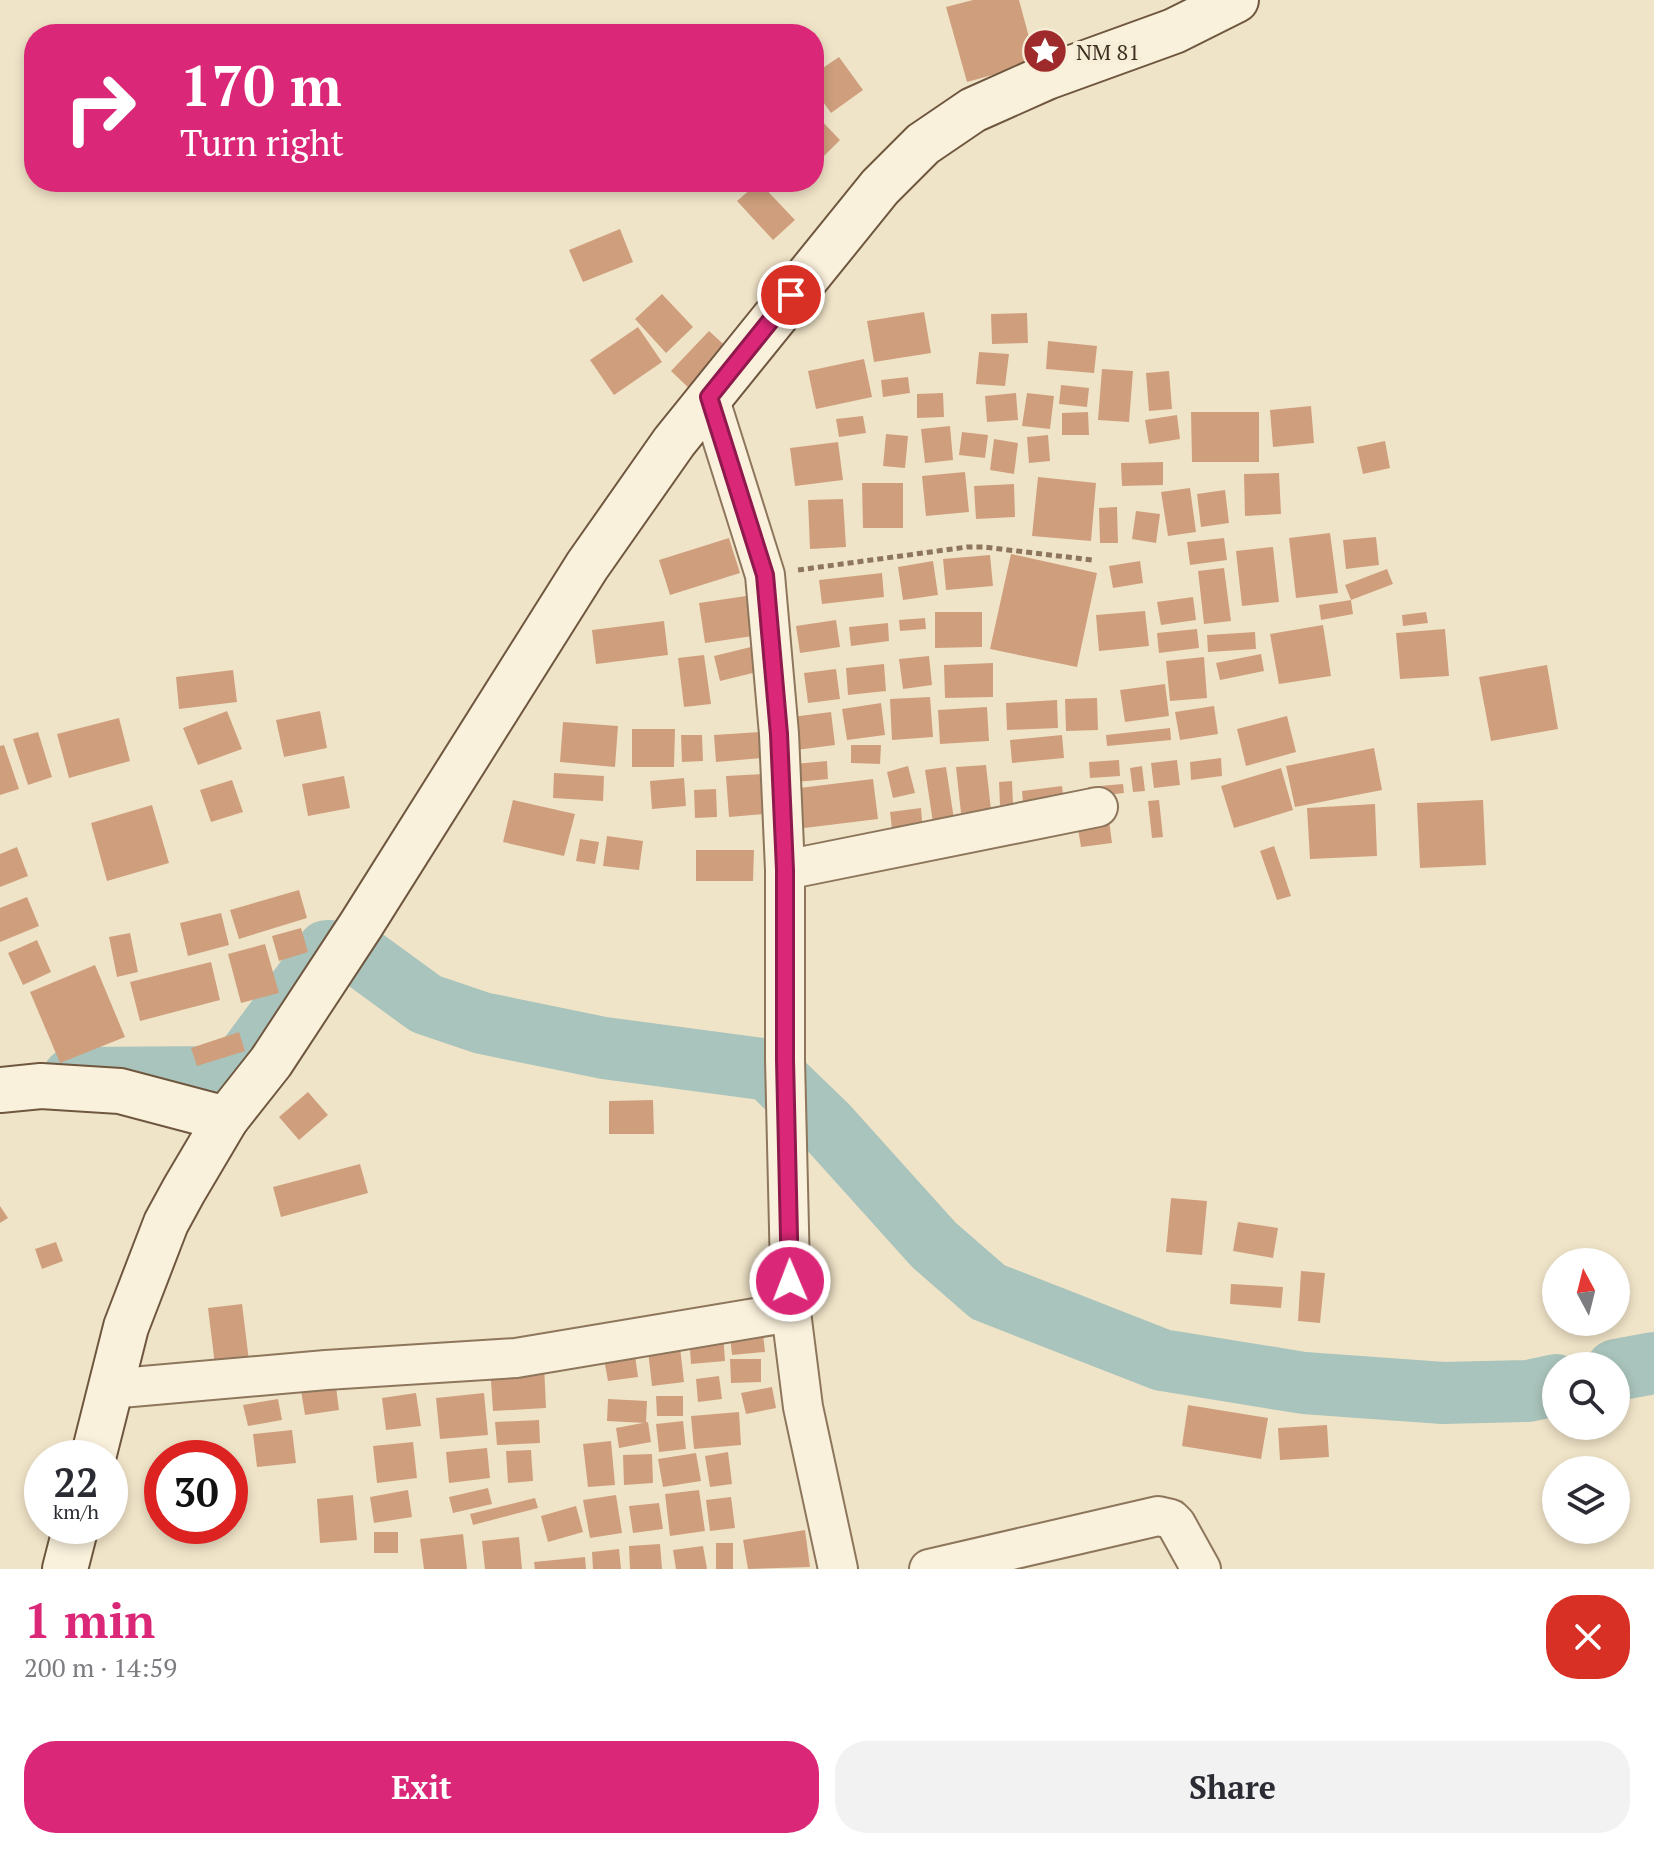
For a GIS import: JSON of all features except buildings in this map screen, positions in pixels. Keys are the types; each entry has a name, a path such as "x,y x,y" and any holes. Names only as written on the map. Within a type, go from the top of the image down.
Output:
{"street":[{"path":"97,1440 126,1327 166,1223 226,1119 271,1062 361,925 587,566 709,397 880,187 923,144 973,110 1047,77 1174,31 1236,0"},
{"path":"709,397 765,575 779,734 785,870 785,1060 791,1312 803,1407 838,1569"},
{"path":"785,870 817,861 926,843 1098,807"},
{"path":"0,1090 41,1086 120,1091 226,1119"},
{"path":"109,1389 326,1370 516,1358 791,1312"},
{"path":"929,1569 1158,1516 1171,1519 1176,1524 1201,1569"},
{"path":"65,1569 71,1544"}],"path":[{"path":"765,575 967,547 1092,560"}],"waterway":[{"path":"73,1078 219,1077 246,1061 327,951 356,953 426,1004 482,1023 604,1048 769,1070 826,1125 934,1245 988,1292 1162,1360 1304,1383 1443,1393 1542,1388"},
{"path":"1630,1367 1654,1363"}],"place":[{"name":"NM 81","path":"1045,51"}],"route":[{"path":"790,1281 785,870 779,734 765,575 709,397 791,295"}]}
